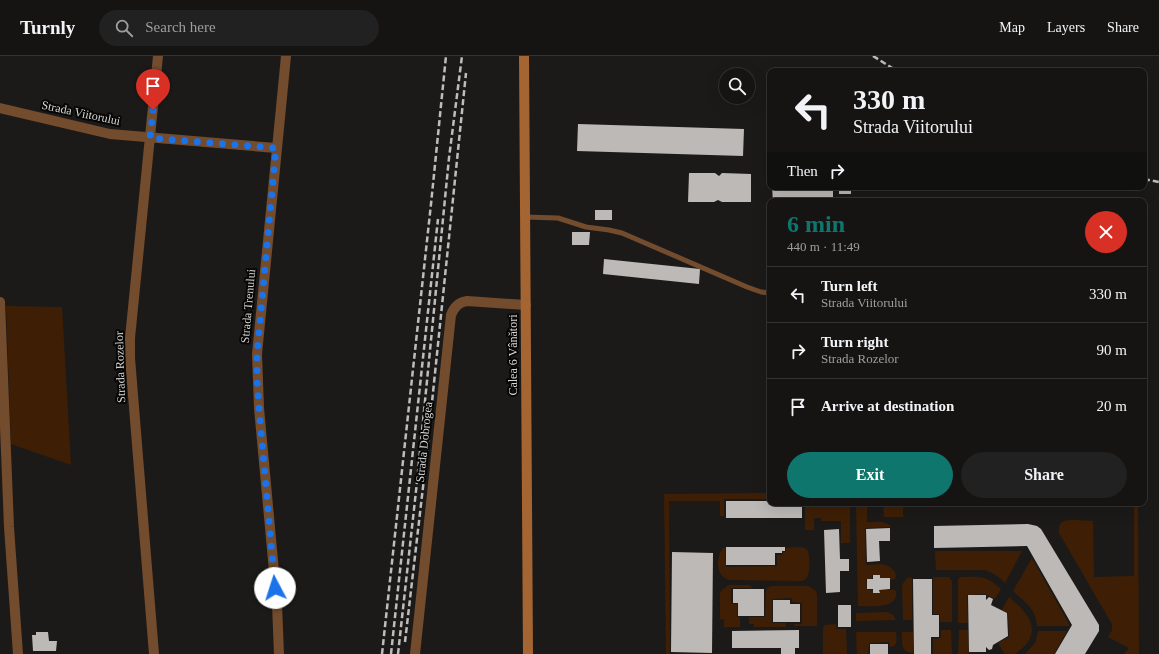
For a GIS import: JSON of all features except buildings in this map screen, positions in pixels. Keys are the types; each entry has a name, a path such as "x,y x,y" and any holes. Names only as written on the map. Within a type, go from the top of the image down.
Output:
{"main road":[{"name":"Calea 6 Vânători","path":"524,56 528,654"}],"street":[{"name":"Strada Rozelor","path":"154,654 130,358 130,338 158,56"},
{"name":"Strada Trenului","path":"279,654 277,604 258,386 257,354 286,56"},
{"name":"Strada Viitorului","path":"0,108 98,132 150,138 276,148"},
{"name":"Strada Dobrogea","path":"415,654 451,315 454,308 462,302 467,301 526,305"},
{"path":"0,302 9,527 18,654"}],"lane":[{"path":"525,217 558,218 586,227 622,233 747,287 767,292"}],"shaded area":[{"path":"6,306 62,307 71,465 11,444"},
{"path":"767,493 767,499 724,499 724,516 720,516 720,501 669,501 670,654 666,654 664,494"},
{"path":"805,506 850,506 850,543 841,543 841,521 821,521 821,518 814,518 814,530 805,530"},
{"path":"856,506 867,506 867,522 883,522 891,527 865,528 866,565 883,564 890,567 895,572 896,577 895,579 890,580 890,578 880,578 880,575 872,575 872,579 866,579 867,590 872,590 873,593 880,593 880,590 894,590 896,591 896,597 893,601 883,606 858,606"},
{"path":"883,506 903,506 903,517 884,517"},
{"path":"1134,506 1138,506 1139,654 1124,654 1129,648 1108,637 1112,630 1112,624 1059,533 1059,525 1063,521 1071,520 1093,521 1094,577 1134,576"},
{"path":"723,548 725,548 726,567 777,566 777,555 782,555 783,552 786,552 786,548 805,548 809,555 809,573 802,581 729,580 721,575 718,566 720,552"},
{"path":"935,551 1022,551 1005,583 996,575 985,570 936,570"},
{"path":"1032,558 1070,626 1037,626 1035,615 1025,602 1013,591"},
{"path":"910,577 912,578 912,620 903,620 902,585 906,579"},
{"path":"933,577 949,577 952,581 952,622 940,622 940,614 933,614"},
{"path":"960,577 982,577 1001,589 995,599 985,594 967,595 968,623 958,623 958,580"},
{"path":"729,585 749,585 753,588 731,588 731,604 737,604 737,617 740,617 740,627 724,627 724,620 720,619 720,593"},
{"path":"771,586 808,586 815,590 817,594 817,626 794,626 794,624 802,624 802,603 792,602 792,598 772,599 772,623 786,623 786,627 754,627 754,624 749,624 749,617 765,617 766,591 767,588"},
{"path":"1009,597 1027,616 1032,627 1032,633 1028,642 1015,654 1005,654 998,643 1009,637 1008,613 1002,610"},
{"path":"887,612 893,615 896,620 856,621 856,613"},
{"path":"836,624 837,629 846,629 847,654 823,654 823,628 825,625"},
{"path":"941,630 951,630 952,654 933,654 933,639 941,638"},
{"path":"959,630 968,630 969,654 958,654"},
{"path":"1038,631 1067,631 1054,654 1025,654 1035,643"},
{"path":"856,632 896,632 896,644 893,647 890,647 889,642 869,643 868,654 857,654"},
{"path":"902,632 913,632 913,653 904,649 902,643"}],"railway":[{"path":"382,654 446,56"},
{"path":"398,654 417,482 449,158 462,56"},
{"path":"873,56 892,68"},
{"path":"405,642 425,470 466,73"},
{"path":"1147,180 1159,182"},
{"path":"391,654 438,219"}],"route":[{"path":"153,110 150,138 276,148 257,354 259,408 275,588"}]}
